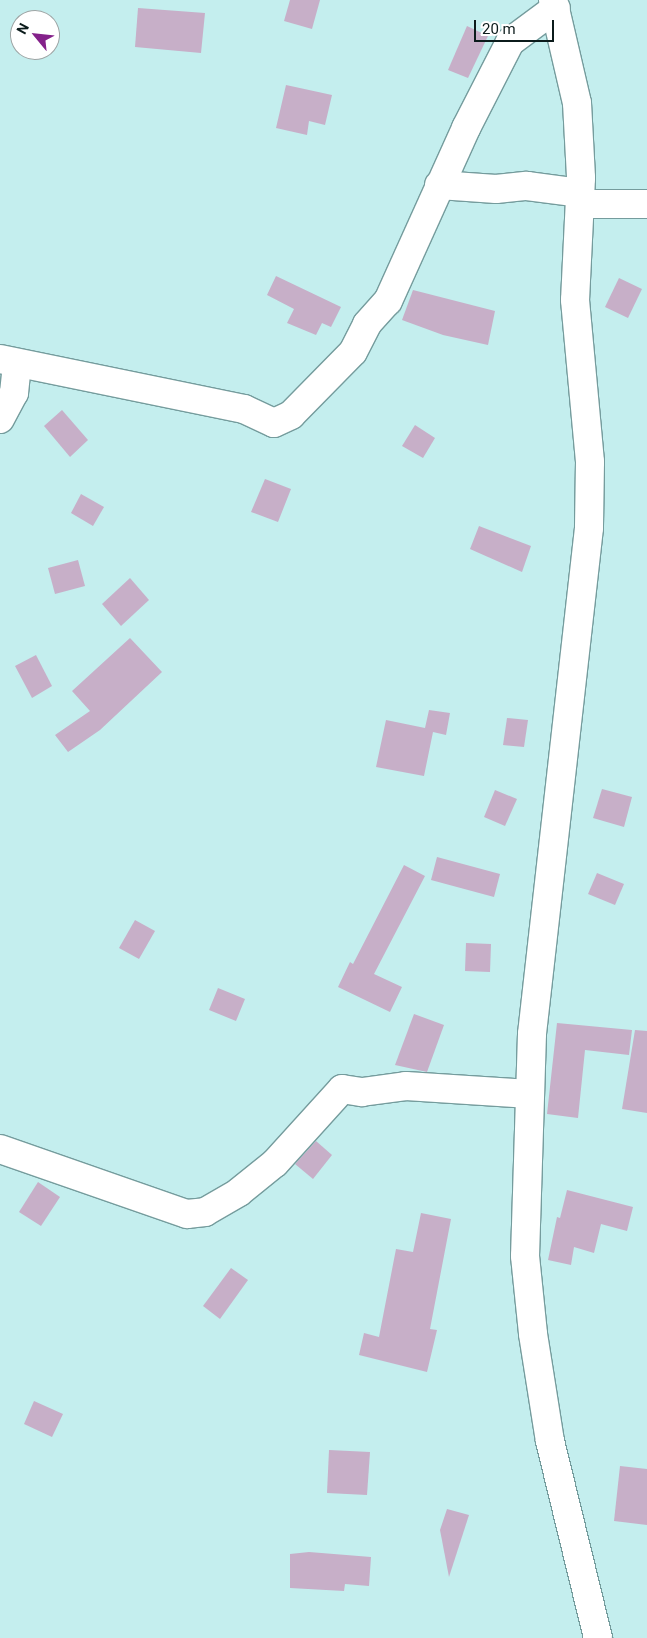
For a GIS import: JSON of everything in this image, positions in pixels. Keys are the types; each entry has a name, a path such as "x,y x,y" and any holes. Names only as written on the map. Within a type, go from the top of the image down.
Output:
{"street":[{"path":"0,419 14,393 9,362 244,409 274,423 291,415 353,352 367,324 388,301 439,185 510,42 554,4 577,103 580,199 575,300 590,462 589,528 532,1034 525,1256 533,1334 550,1441 598,1638"},
{"path":"439,185 496,189 527,186 580,199 647,204"},
{"path":"0,1149 187,1214 205,1212 239,1192 275,1163 342,1089 362,1092 406,1086 530,1094"}],"building":[{"path":"290,0 320,0 312,29 284,21"},
{"path":"138,8 205,13 201,53 135,47"},
{"path":"467,26 488,36 468,78 448,70"},
{"path":"286,85 332,95 325,125 309,121 307,135 276,128"},
{"path":"276,276 341,307 331,327 322,323 316,335 287,323 294,309 267,295"},
{"path":"619,278 642,289 628,318 605,307"},
{"path":"413,290 495,311 488,345 443,335 402,320"},
{"path":"62,410 88,440 70,457 44,426"},
{"path":"415,425 435,438 423,458 402,446"},
{"path":"265,479 291,489 278,522 251,512"},
{"path":"81,494 104,507 93,526 71,513"},
{"path":"479,526 531,546 522,572 470,549"},
{"path":"78,560 85,586 55,594 48,568"},
{"path":"130,578 149,600 121,626 102,604"},
{"path":"130,638 162,672 100,730 68,752 55,735 90,711 72,691"},
{"path":"36,655 52,686 32,698 15,666"},
{"path":"429,710 450,713 446,735 433,732 424,776 376,767 386,720 425,728"},
{"path":"507,718 528,720 524,747 503,745"},
{"path":"602,789 632,797 624,827 593,818"},
{"path":"495,790 517,799 505,826 484,817"},
{"path":"437,857 500,874 494,897 431,880"},
{"path":"404,865 425,876 374,974 402,987 390,1012 338,987 350,962 353,964"},
{"path":"597,873 624,884 615,905 588,894"},
{"path":"135,920 155,931 139,959 119,948"},
{"path":"466,943 491,944 490,972 465,971"},
{"path":"218,988 245,999 236,1021 209,1010"},
{"path":"414,1014 444,1025 427,1072 395,1065"},
{"path":"557,1023 632,1030 629,1055 585,1050 578,1118 547,1114"},
{"path":"635,1030 647,1031 647,1113 622,1109"},
{"path":"316,1141 332,1155 313,1179 295,1164"},
{"path":"38,1182 60,1197 41,1226 19,1212"},
{"path":"567,1190 633,1207 627,1231 601,1224 594,1253 574,1247 571,1265 548,1260 557,1217 560,1218"},
{"path":"421,1213 451,1219 430,1329 437,1330 427,1372 359,1355 364,1333 379,1337 396,1249 413,1252"},
{"path":"231,1268 248,1280 220,1319 203,1306"},
{"path":"34,1401 63,1414 52,1437 24,1424"},
{"path":"329,1450 370,1452 367,1495 327,1493"},
{"path":"620,1466 647,1469 647,1525 614,1521"},
{"path":"447,1509 469,1515 449,1577 440,1530"},
{"path":"309,1552 371,1557 369,1586 345,1584 344,1591 290,1588 290,1554"}]}
